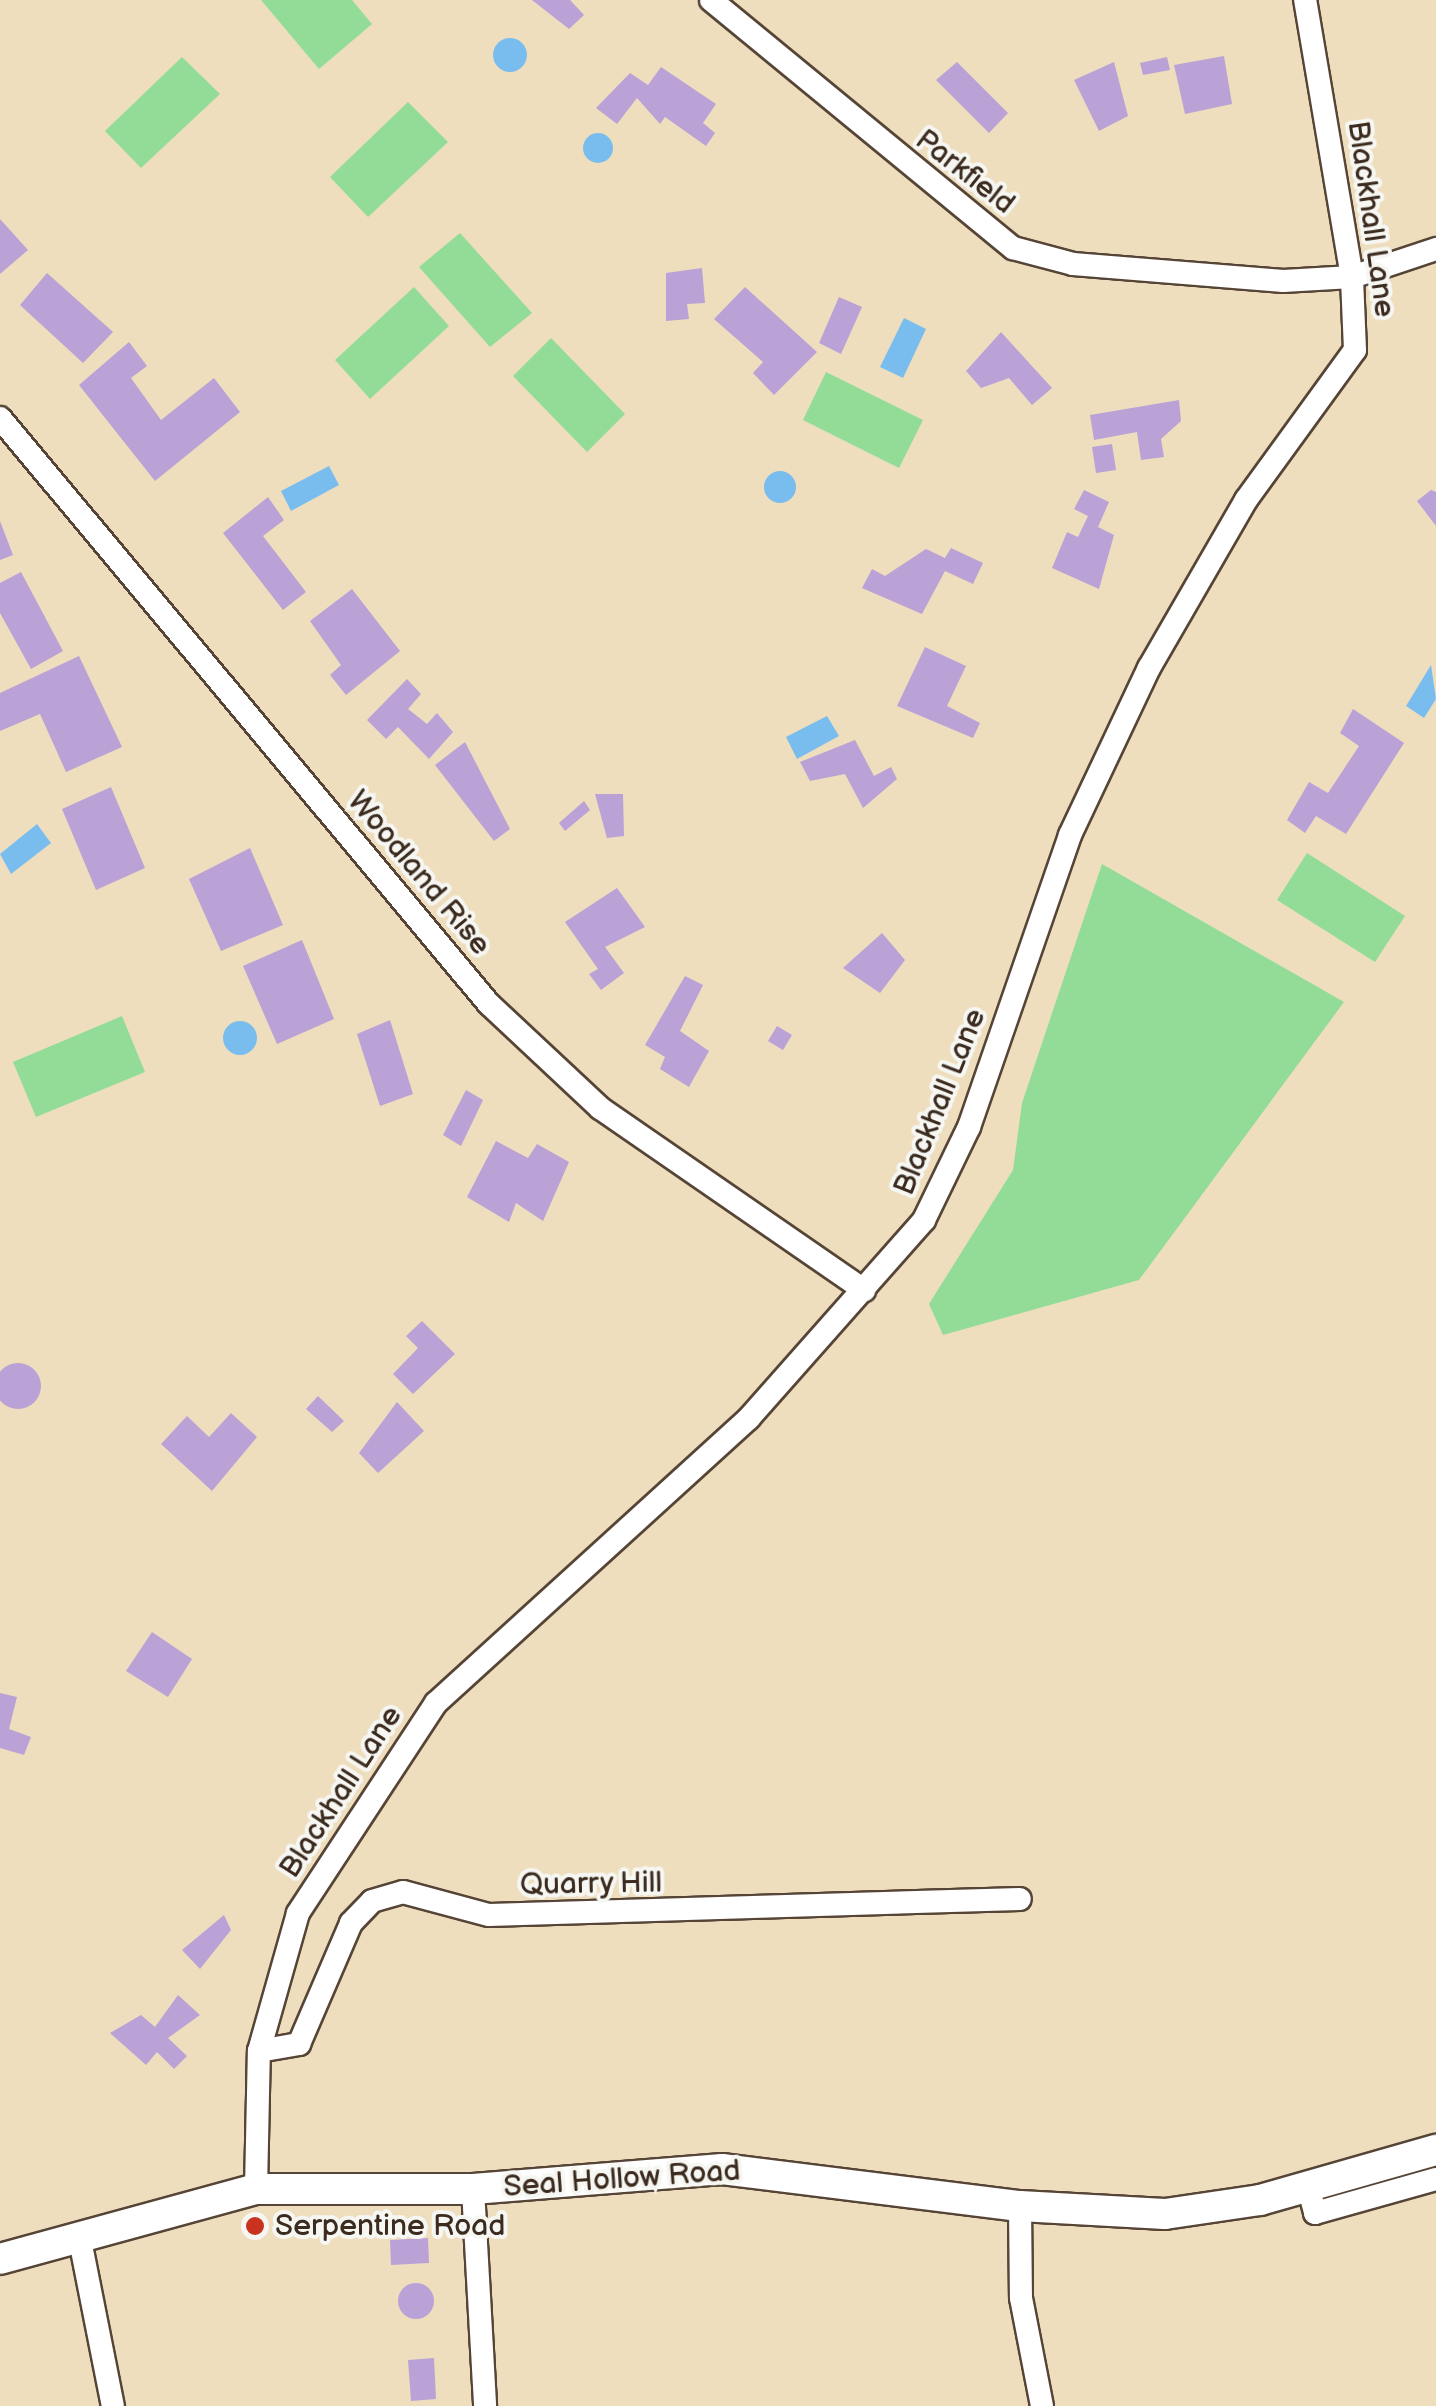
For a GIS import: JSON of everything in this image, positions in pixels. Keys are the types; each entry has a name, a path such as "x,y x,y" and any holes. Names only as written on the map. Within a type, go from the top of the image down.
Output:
{"main road":[{"name":"Seal Hollow Road","path":"0,2259 256,2189 473,2190 722,2169 1020,2206 1165,2214 1308,2186 1436,2150"}],"street":[{"name":"Parkfield","path":"711,0 1012,248 1073,264 1282,281 1352,277 1436,248"},
{"name":"Blackhall Lane","path":"256,2189 259,2051 298,1913 436,1704 749,1418 924,1220 969,1127 1070,835 1148,668 1246,500 1355,350 1352,277 1305,0"},
{"name":"Woodland Rise","path":"0,418 489,1004 600,1108 864,1290"},
{"name":"Quarry Hill","path":"259,2051 299,2044 351,1923 372,1901 403,1892 489,1915 1020,1899"},
{"path":"1308,2186 1314,2213 1436,2180"},
{"path":"473,2190 485,2406"},
{"path":"1020,2206 1020,2298 1042,2406"},
{"path":"78,2235 113,2406"}],"green space":[{"path":"261,0 352,0 372,24 319,69"},
{"path":"182,57 220,94 141,168 105,131"},
{"path":"408,102 448,142 368,217 330,177"},
{"path":"460,233 532,313 490,347 419,267"},
{"path":"414,287 449,326 370,399 335,360"},
{"path":"551,338 625,414 587,452 513,376"},
{"path":"826,372 923,420 899,468 803,420"},
{"path":"1307,853 1405,916 1375,962 1277,900"},
{"path":"1102,864 1344,1002 1139,1280 943,1335 929,1304 1013,1170 1022,1103"},
{"path":"122,1016 145,1072 36,1117 13,1062"}],"water":[{"path":"510,38 522,43 527,55 522,67 510,72 498,67 493,55 498,43"},
{"path":"598,133 612,142 613,148 604,162 598,163 584,154 583,148 592,134"},
{"path":"904,318 926,329 903,378 880,367"},
{"path":"329,466 339,485 291,511 281,491"},
{"path":"780,471 791,476 796,487 791,498 780,503 769,498 764,487 769,476"},
{"path":"1431,665 1436,699 1424,718 1406,706"},
{"path":"827,716 839,736 797,759 786,737"},
{"path":"37,824 51,843 11,874 0,854"},
{"path":"240,1021 252,1026 257,1038 252,1050 240,1055 228,1050 223,1038 228,1026"}],"building":[{"path":"532,0 570,0 584,15 569,29"},
{"path":"1224,56 1232,104 1185,114 1174,65"},
{"path":"1167,57 1170,70 1143,75 1140,63"},
{"path":"957,62 1008,113 989,133 936,80"},
{"path":"1114,62 1128,116 1099,131 1074,80"},
{"path":"661,67 716,104 703,123 715,133 706,146 665,117 660,124 637,98 617,124 596,108 630,73 648,85"},
{"path":"0,219 28,250 0,274"},
{"path":"702,268 705,303 687,304 689,319 666,321 666,273"},
{"path":"47,273 113,332 83,363 20,305"},
{"path":"745,287 817,352 774,395 753,373 763,362 714,319"},
{"path":"839,297 862,307 841,354 819,343"},
{"path":"1001,332 1052,388 1032,405 1009,378 981,388 966,371"},
{"path":"129,342 147,366 131,378 161,420 214,378 240,412 155,481 79,385"},
{"path":"1179,400 1181,421 1161,439 1164,457 1141,460 1137,432 1094,440 1090,415"},
{"path":"1112,444 1116,470 1096,473 1092,447"},
{"path":"1084,490 1109,502 1098,527 1114,535 1099,589 1052,568 1067,532 1078,537 1088,516 1074,509"},
{"path":"1431,490 1436,492 1436,526 1417,501"},
{"path":"268,497 284,520 263,536 306,592 283,610 223,533"},
{"path":"0,521 13,555 0,560"},
{"path":"951,548 983,563 973,584 945,571 922,614 862,588 872,569 885,576 926,549 945,558"},
{"path":"21,572 63,651 31,669 0,613 0,583"},
{"path":"352,589 400,651 346,695 330,675 341,665 310,621"},
{"path":"925,647 966,666 947,706 980,723 973,738 897,706"},
{"path":"79,656 122,747 66,772 40,714 0,731 0,693"},
{"path":"407,679 421,694 408,709 427,724 437,713 453,732 429,759 398,727 386,739 367,720"},
{"path":"1353,709 1404,743 1346,834 1316,816 1305,833 1287,820 1309,782 1328,793 1359,746 1340,733"},
{"path":"855,740 874,776 891,767 897,779 863,808 845,774 810,781 800,762"},
{"path":"465,742 510,829 494,841 435,765"},
{"path":"111,787 145,868 96,890 62,809"},
{"path":"595,794 623,794 624,836 607,838"},
{"path":"584,801 590,810 565,831 559,823"},
{"path":"250,848 283,925 221,951 189,879"},
{"path":"617,888 645,927 605,947 624,973 601,990 589,974 598,969 565,922"},
{"path":"882,933 905,960 880,993 843,968"},
{"path":"302,940 334,1019 277,1044 243,966"},
{"path":"685,976 703,985 680,1031 709,1051 689,1087 660,1069 665,1057 645,1045"},
{"path":"390,1020 413,1094 380,1106 357,1034"},
{"path":"777,1026 792,1035 783,1050 768,1041"},
{"path":"466,1090 483,1100 461,1146 443,1135"},
{"path":"496,1141 528,1158 537,1144 569,1162 543,1221 516,1203 509,1222 467,1197"},
{"path":"422,1321 455,1354 413,1394 393,1374 418,1348 406,1336"},
{"path":"18,1363 34,1370 41,1386 34,1402 18,1409 2,1402 -5,1386 2,1370"},
{"path":"318,1396 344,1421 332,1432 306,1409"},
{"path":"397,1402 424,1431 378,1473 359,1453"},
{"path":"231,1413 257,1437 212,1491 161,1444 187,1416 209,1437"},
{"path":"152,1632 192,1659 168,1697 126,1671"},
{"path":"0,1693 17,1697 9,1729 31,1737 24,1755 0,1748"},
{"path":"224,1915 231,1930 200,1969 182,1950"},
{"path":"178,1995 200,2015 168,2038 187,2056 174,2069 157,2052 146,2065 110,2033 141,2015 155,2027"},
{"path":"428,2238 429,2263 391,2265 390,2240"},
{"path":"416,2283 428,2289 434,2301 428,2313 416,2319 404,2313 398,2301 404,2289"},
{"path":"434,2358 436,2399 411,2401 408,2360"}],"place":[{"name":"Serpentine Road","path":"255,2226"}]}
